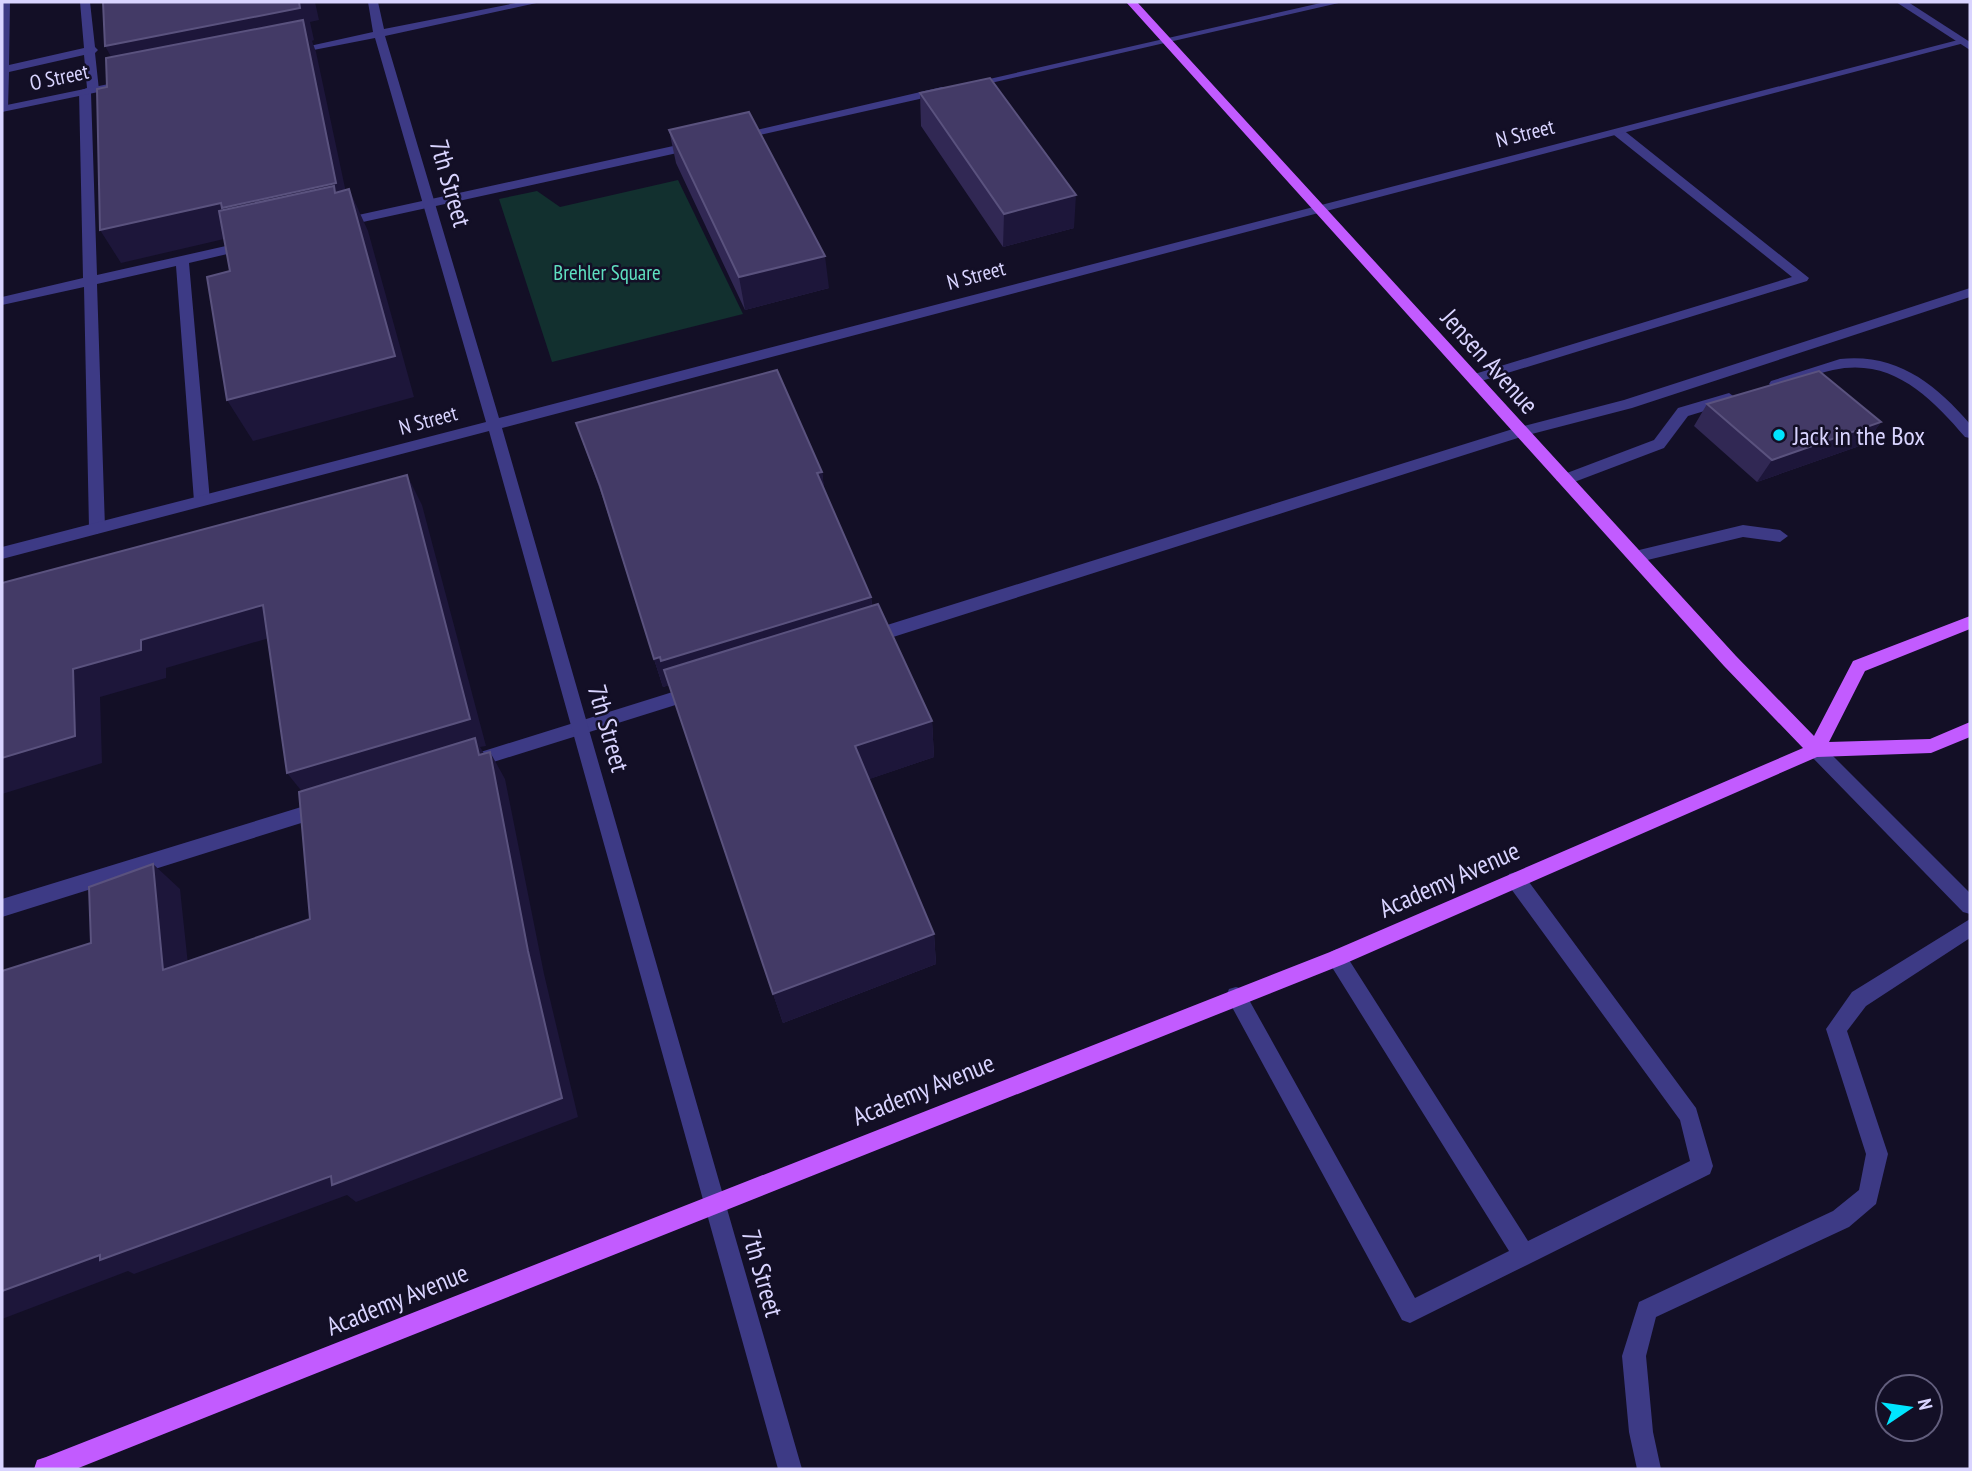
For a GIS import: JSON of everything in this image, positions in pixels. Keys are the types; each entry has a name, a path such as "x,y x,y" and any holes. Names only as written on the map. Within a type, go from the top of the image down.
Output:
{"main road":[{"name":"Jensen Avenue","path":"1131,2 1730,662 1816,750"},
{"path":"1970,622 1859,666 1816,750 1931,746 1970,729"},
{"name":"Academy Avenue","path":"46,1469 1337,958 1816,750"}],"street":[{"path":"2,109 5,2"},
{"path":"85,2 92,50 89,91 90,281 97,528"},
{"name":"7th Street","path":"373,2 379,34 427,203 494,424 790,1469"},
{"path":"284,52 537,2"},
{"path":"722,139 1338,2"},
{"path":"1901,2 1966,44"},
{"name":"N Street","path":"2,553 1318,207 1966,44"},
{"path":"5,69 92,50"},
{"name":"O Street","path":"2,109 134,82"},
{"path":"1473,379 1802,278 1618,131"},
{"path":"332,225 708,142"},
{"path":"2,301 264,241"},
{"path":"182,260 202,501"},
{"path":"845,645 1521,432 1627,404 1970,292"},
{"path":"1564,480 1659,444 1683,412 1847,362 1890,365 1940,398 1970,433"},
{"path":"1635,557 1743,530 1780,536"},
{"path":"449,769 712,687"},
{"path":"1816,750 1970,906"},
{"path":"2,908 343,802"},
{"path":"1236,996 1410,1312 1702,1166 1689,1115 1516,880"},
{"path":"1649,1469 1641,1432 1634,1356 1647,1310 1841,1219 1868,1196 1877,1154 1836,1029 1859,999 1970,928"},
{"path":"1337,958 1524,1255"}],"green space":[{"name":"Brehler Square","path":"678,180 743,314 552,362 499,199 537,191 560,207"}],"building":[{"path":"103,2 299,2 300,8 105,46"},
{"path":"303,20 336,183 222,208 221,203 100,230 97,89 107,87 106,58"},
{"path":"990,78 1076,195 1004,214 920,93"},
{"path":"749,112 825,256 739,277 669,130"},
{"path":"334,186 335,193 349,189 395,356 227,400 207,277 230,271 219,211"},
{"path":"777,370 822,472 817,473 871,597 661,661 660,657 654,659 600,486 576,423"},
{"path":"1819,371 1881,422 1772,460 1707,404"},
{"path":"407,475 470,719 287,773 263,605 141,640 141,650 73,669 75,736 2,758 2,583"},
{"path":"878,604 932,721 855,746 934,934 773,994 664,670"},
{"path":"475,738 479,755 490,752 528,951 562,1098 332,1185 331,1176 100,1260 100,1255 2,1291 2,971 91,943 89,887 153,864 163,970 310,919 299,792"}],"place":[{"name":"Jack in the Box","path":"1779,435"}]}
